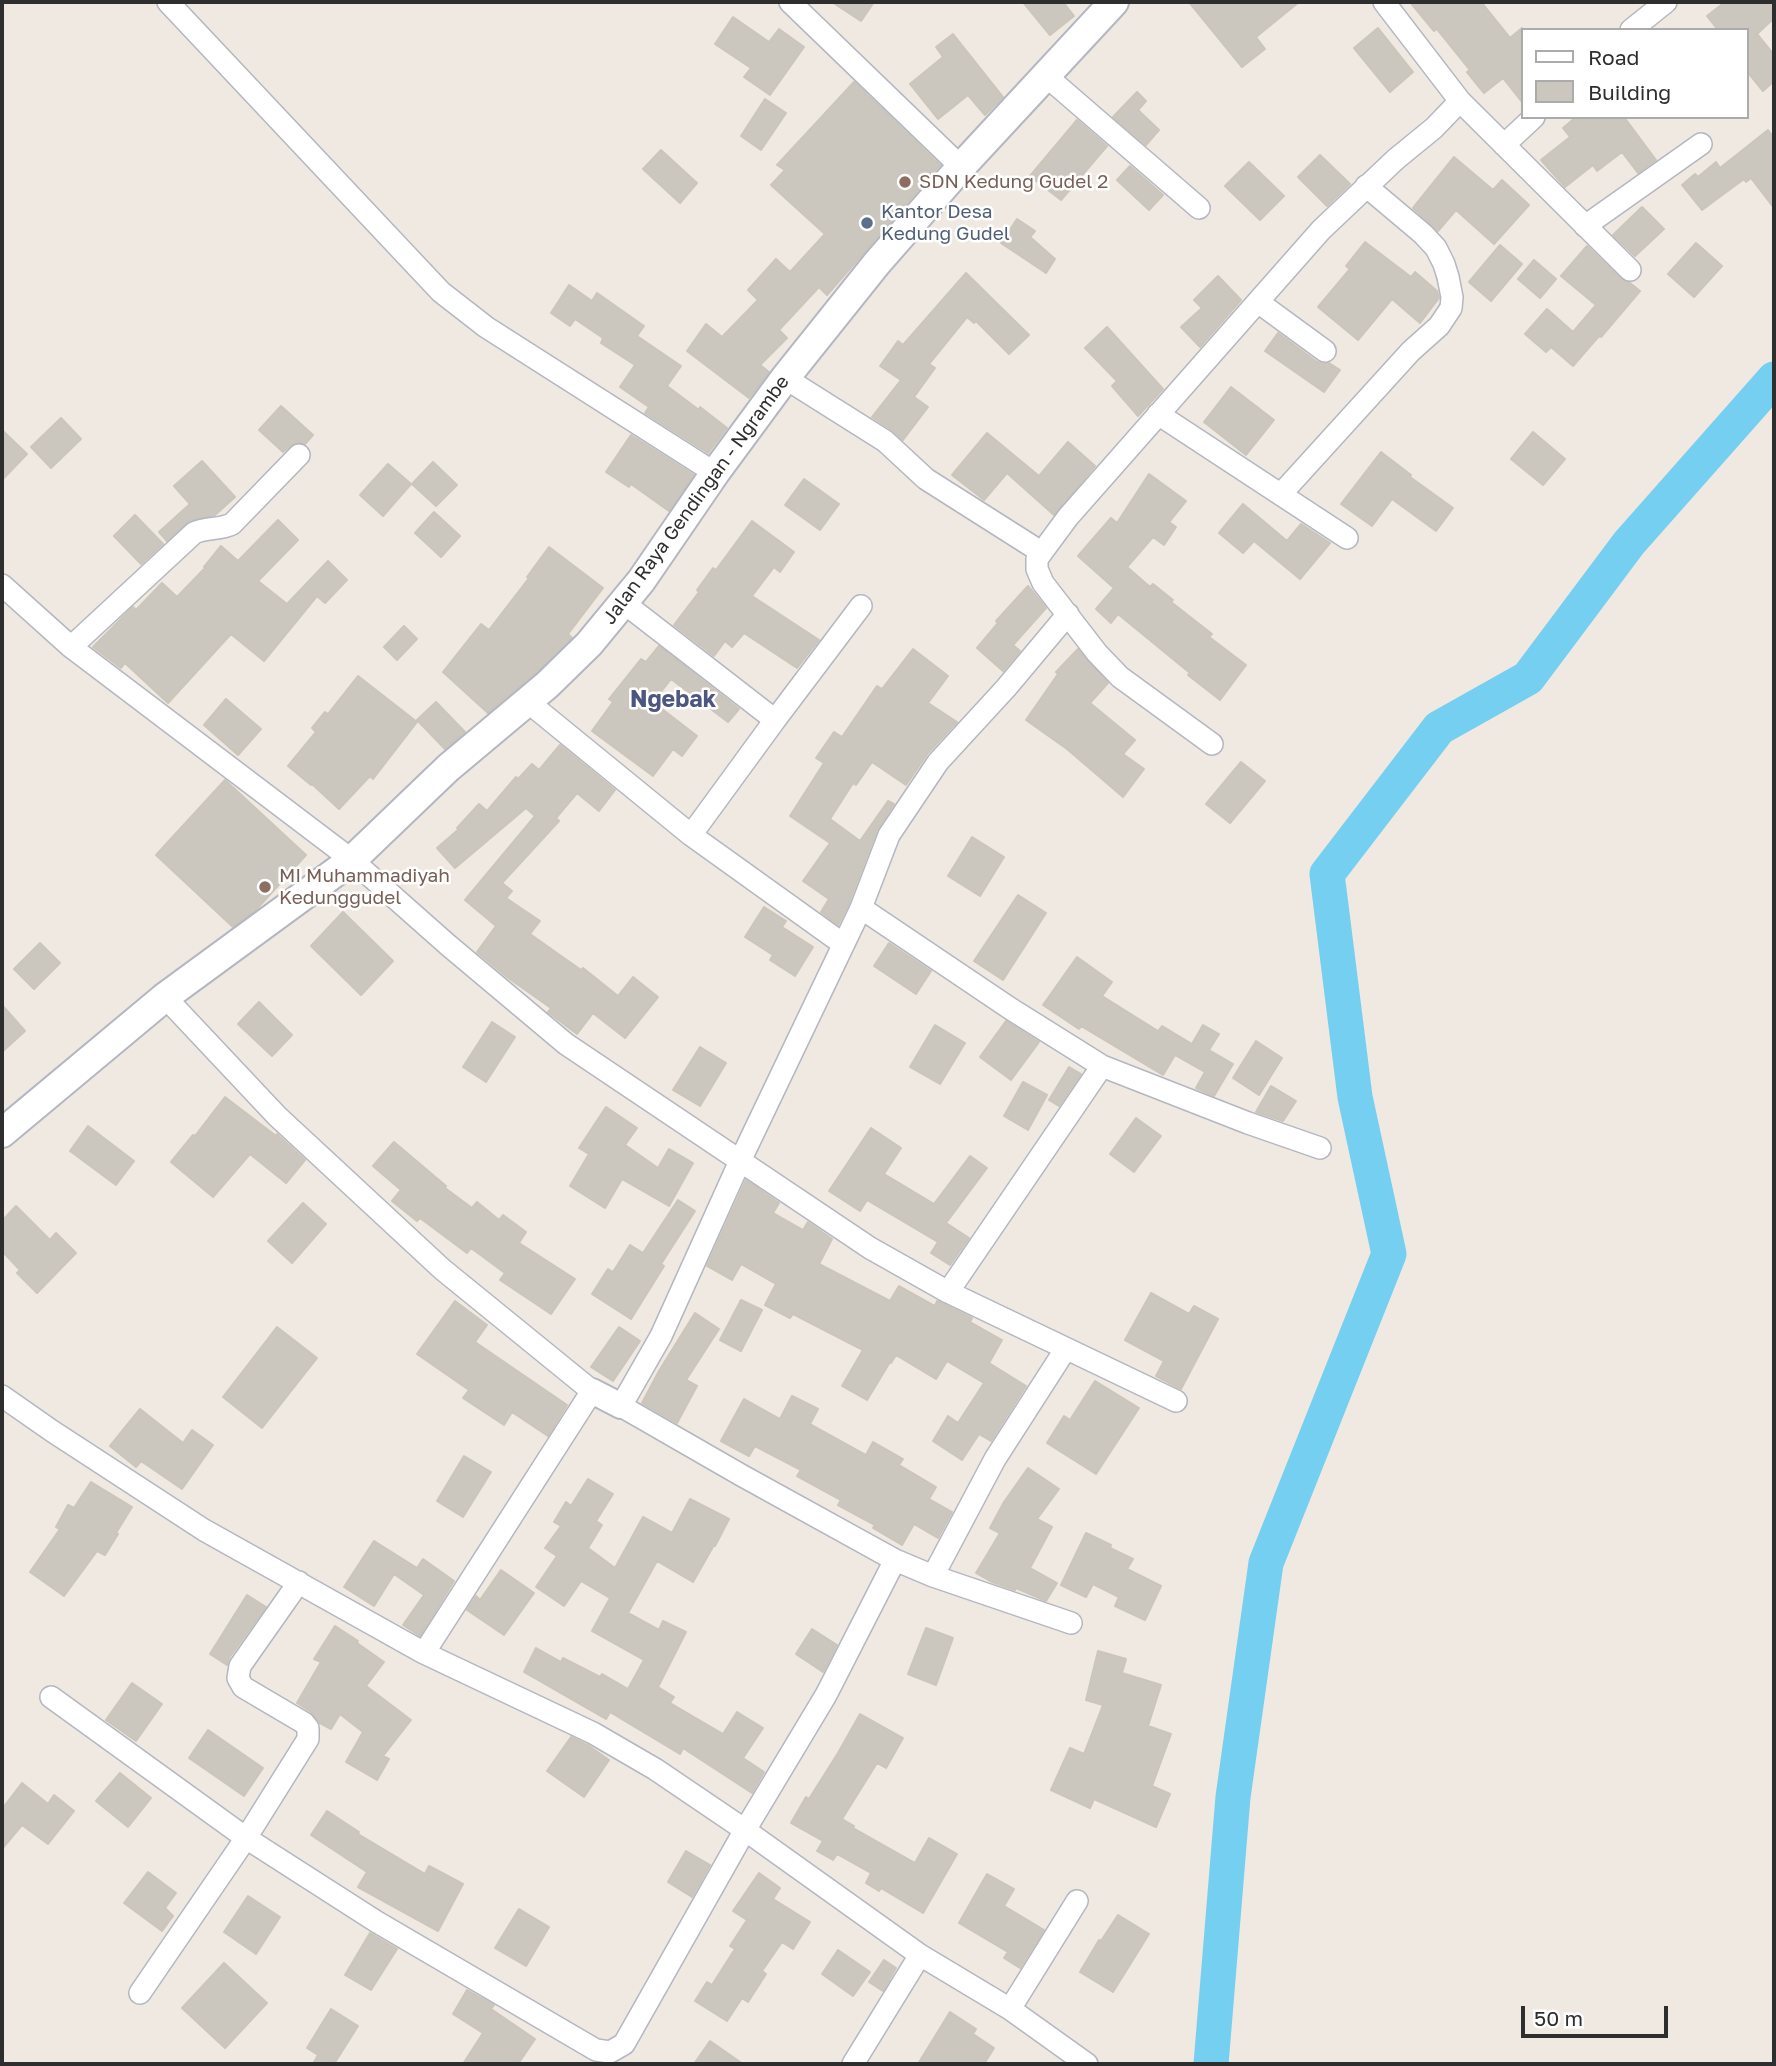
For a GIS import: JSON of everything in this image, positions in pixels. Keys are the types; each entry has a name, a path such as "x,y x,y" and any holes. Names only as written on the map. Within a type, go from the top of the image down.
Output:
{"main road":[{"name":"Jalan Raya Gendingan - Ngrambe","path":"2,1133 165,997 352,860 448,768 528,702 589,644 649,570 715,473 785,378 877,263 961,167 1114,2"}],"street":[{"path":"168,2 441,292 486,327 715,473"},
{"path":"790,2 961,167"},
{"path":"1384,2 1460,102 1630,271"},
{"path":"1634,28 1666,2"},
{"path":"1045,75 1199,208"},
{"path":"1212,744 1121,677 1091,645 1043,583 1038,575 1037,559 1068,517 1321,230 1460,102"},
{"path":"1504,145 1532,119"},
{"path":"1585,226 1701,144"},
{"path":"1281,494 1404,358 1439,326 1451,308 1448,277 1436,248 1366,186"},
{"path":"1258,302 1325,351"},
{"path":"785,378 885,441 926,479 1041,552"},
{"path":"1158,414 1347,538"},
{"path":"71,648 194,533 232,524 299,455"},
{"path":"2,585 71,648 352,860 566,1044 870,1248 948,1292 1176,1401"},
{"path":"624,603 775,720"},
{"path":"691,835 861,606"},
{"path":"621,1406 661,1336 740,1161 861,908 889,835 938,762 1006,688 1068,614"},
{"path":"528,702 691,835 843,944"},
{"path":"861,908 1011,1009 1102,1066 1320,1148"},
{"path":"165,997 286,1125 442,1269 592,1391 895,1560 933,1576 1071,1623"},
{"path":"948,1292 1102,1066"},
{"path":"933,1576 995,1459 1065,1350"},
{"path":"424,1653 592,1391"},
{"path":"2,1396 204,1530 424,1653 593,1733 655,1769 745,1829 920,1955 1010,2009 1087,2064"},
{"path":"51,1697 246,1838 388,1928 596,2050 615,2051 624,2044 745,1829 826,1695 895,1560"},
{"path":"140,1993 246,1838 308,1739 309,1733 304,1723 243,1687 238,1678 240,1666 299,1582"},
{"path":"1010,2009 1077,1901"},
{"path":"853,2064 920,1955"}],"building":[{"path":"832,2 874,2 861,21"},
{"path":"1023,2 1063,2 1074,16 1050,35"},
{"path":"1189,2 1299,2 1256,37 1265,49 1242,67"},
{"path":"1410,2 1481,2 1510,38 1520,30 1520,99 1503,78 1484,93 1467,72 1470,70 1437,29 1434,31"},
{"path":"1725,2 1774,2 1774,18 1757,34 1774,55 1774,81 1763,91 1748,72 1748,28 1716,28 1707,16"},
{"path":"733,17 769,42 779,29 804,47 770,95 744,77 751,68 715,44"},
{"path":"1378,28 1413,72 1390,92 1354,48"},
{"path":"953,34 1003,97 985,115 968,95 938,119 910,84 943,57 936,47"},
{"path":"854,82 940,165 827,295 819,287 779,330 787,338 760,365 769,372 749,398 687,351 706,324 722,337 758,300 748,290 776,259 790,272 825,234 771,185 785,170 777,165"},
{"path":"1137,92 1146,101 1138,110 1159,130 1146,145 1113,117"},
{"path":"765,99 786,113 761,150 741,136"},
{"path":"1574,119 1625,119 1656,160 1638,173 1622,152 1597,171 1593,165 1565,187 1541,160 1570,137 1563,128"},
{"path":"1077,120 1107,146 1061,200 1030,176"},
{"path":"1768,130 1774,138 1774,208 1751,178 1746,182 1744,179 1702,210 1682,185 1695,174 1698,177 1716,162 1720,168"},
{"path":"661,150 697,183 680,203 643,169"},
{"path":"1320,155 1350,184 1327,206 1298,177"},
{"path":"1454,157 1493,190 1502,180 1529,205 1494,244 1456,210 1438,231 1413,208"},
{"path":"1249,162 1284,196 1260,220 1225,186"},
{"path":"1130,166 1163,195 1149,210 1117,180"},
{"path":"1642,207 1664,229 1635,256 1613,235"},
{"path":"1017,219 1035,231 1030,237 1055,259 1046,273 1001,243"},
{"path":"1365,242 1411,277 1415,272 1437,291 1439,298 1420,323 1392,299 1358,340 1318,307 1350,269 1346,266"},
{"path":"1696,243 1722,266 1694,297 1668,274"},
{"path":"1500,245 1522,264 1491,301 1469,282"},
{"path":"1587,246 1621,279 1640,291 1573,366 1551,347 1546,352 1525,334 1547,309 1573,332 1596,305 1561,276"},
{"path":"1534,260 1556,279 1540,298 1518,279"},
{"path":"966,273 1029,335 1009,354 976,321 974,323 967,317 929,364 935,368 914,397 928,407 903,440 872,417 901,380 880,366 898,341 903,345"},
{"path":"1218,276 1241,300 1200,347 1181,327 1202,308 1194,300"},
{"path":"569,285 592,301 597,293 644,326 637,336 681,366 667,386 727,428 708,453 645,413 649,407 620,387 635,365 601,343 603,338 575,319 570,326 551,313"},
{"path":"1107,327 1163,389 1138,416 1112,386 1117,381 1085,348"},
{"path":"1278,333 1317,362 1329,363 1340,370 1324,392 1265,351"},
{"path":"1231,387 1274,420 1246,455 1204,422"},
{"path":"281,406 313,435 305,444 295,443 283,452 259,430"},
{"path":"61,418 81,439 51,468 31,447"},
{"path":"2,430 27,454 2,480"},
{"path":"1533,432 1565,459 1543,485 1511,459"},
{"path":"987,433 1039,476 1068,442 1095,466 1054,515 1007,473 984,500 952,475"},
{"path":"631,435 694,475 669,511 631,484 629,487 606,472"},
{"path":"1381,452 1453,508 1436,531 1392,499 1372,526 1341,504"},
{"path":"202,461 235,497 215,515 189,521 167,541 159,532 190,504 174,486"},
{"path":"433,462 457,485 436,506 412,484"},
{"path":"388,464 411,484 383,516 360,495"},
{"path":"1149,474 1186,501 1169,522 1176,527 1164,545 1153,537 1127,567 1150,587 1153,584 1173,600 1171,602 1212,634 1209,637 1246,665 1220,700 1118,614 1111,623 1096,609 1114,588 1078,556 1111,518 1117,523"},
{"path":"804,479 839,504 820,530 785,505"},
{"path":"1243,504 1287,541 1301,524 1330,543 1300,579 1254,541 1243,553 1219,533"},
{"path":"434,512 460,536 441,557 415,533"},
{"path":"135,515 163,544 141,564 114,536"},
{"path":"278,520 298,540 258,581 287,604 328,561 347,580 325,603 317,596 264,661 231,634 168,703 125,663 121,668 93,647 133,607 136,610 162,583 177,597 205,568 221,546 238,561"},
{"path":"752,521 794,552 780,572 774,567 752,596 819,640 797,668 744,633 732,647 725,641 714,656 674,625 713,568 716,570"},
{"path":"549,547 603,588 568,634 572,638 536,673 488,713 443,672 481,624 489,630"},
{"path":"1028,586 1046,608 1013,645 1020,651 1003,671 977,648 998,623 996,621"},
{"path":"404,626 417,639 397,660 384,647"},
{"path":"659,646 739,709 728,722 671,679 653,702 697,736 682,756 673,749 653,776 592,731 613,702 609,699 641,659 646,662"},
{"path":"913,649 948,676 928,703 957,722 928,753 906,785 872,762 856,785 853,783 830,819 860,841 888,801 894,804 877,830 838,925 821,912 829,899 803,881 830,843 790,816 824,763 816,758 834,732 842,737 877,686 882,689"},
{"path":"1078,649 1108,683 1090,703 1135,740 1123,754 1144,769 1123,797 1067,749 1026,720 1058,674 1056,672"},
{"path":"358,676 417,722 373,779 370,776 339,809 288,766 316,732 312,728 325,712 328,714"},
{"path":"226,699 261,729 238,755 204,725"},
{"path":"436,702 465,732 445,749 417,720"},
{"path":"560,745 615,790 599,811 577,793 556,818 559,821 502,883 512,891 506,898 540,921 530,934 581,970 583,968 618,996 633,977 658,997 625,1038 593,1013 577,1034 548,1012 551,1008 477,952 496,926 465,900 535,816 526,808 455,868 437,848 459,829 457,828 479,804 487,811 516,777 518,779 532,764 539,770"},
{"path":"1241,762 1265,781 1230,823 1206,804"},
{"path":"225,780 306,855 254,912 233,927 156,855"},
{"path":"972,837 1004,857 980,896 948,876"},
{"path":"1018,895 1046,913 1003,980 974,961"},
{"path":"764,907 786,921 782,927 813,947 795,976 770,960 773,955 745,937"},
{"path":"343,912 393,961 361,995 311,946"},
{"path":"40,943 60,963 34,989 14,969"},
{"path":"889,943 931,971 916,994 874,966"},
{"path":"1077,957 1112,982 1102,996 1158,1031 1162,1026 1192,1044 1203,1025 1219,1034 1209,1050 1233,1064 1214,1096 1196,1088 1205,1072 1175,1055 1163,1075 1081,1026 1079,1029 1043,1005"},
{"path":"259,1002 292,1035 272,1056 238,1024"},
{"path":"2,1005 25,1031 2,1052"},
{"path":"1006,1021 1039,1042 1011,1080 980,1057"},
{"path":"492,1022 515,1037 486,1082 463,1067"},
{"path":"935,1025 965,1043 940,1084 910,1067"},
{"path":"1256,1041 1282,1058 1259,1095 1233,1078"},
{"path":"700,1047 726,1063 700,1106 673,1090"},
{"path":"1069,1067 1081,1074 1059,1106 1049,1100"},
{"path":"1023,1082 1047,1095 1028,1130 1004,1116"},
{"path":"1271,1086 1296,1101 1283,1121 1256,1112"},
{"path":"225,1097 276,1136 277,1134 305,1160 286,1183 250,1154 213,1197 171,1162"},
{"path":"606,1107 637,1128 625,1145 658,1168 669,1149 693,1163 669,1206 622,1179 605,1208 570,1186 589,1154 579,1148"},
{"path":"1136,1118 1161,1136 1134,1172 1110,1154"},
{"path":"88,1126 134,1161 116,1185 70,1151"},
{"path":"871,1128 901,1148 884,1174 934,1204 970,1156 987,1168 946,1223 969,1238 950,1265 931,1253 938,1242 867,1200 860,1211 829,1191"},
{"path":"394,1142 446,1186 445,1188 472,1208 477,1202 499,1220 503,1215 526,1232 519,1243 575,1279 551,1314 500,1280 505,1273 471,1248 467,1253 420,1218 417,1221 392,1201 401,1190 373,1166"},
{"path":"746,1180 779,1203 773,1213 803,1230 808,1222 832,1239 819,1264 890,1301 899,1286 935,1306 937,1301 972,1318 970,1322 1002,1340 989,1363 1026,1386 991,1441 979,1434 962,1460 933,1441 948,1416 958,1423 984,1383 947,1361 936,1379 896,1355 867,1400 842,1386 863,1350 793,1314 790,1318 765,1305 776,1284 741,1264 732,1280 707,1266"},
{"path":"678,1200 695,1211 661,1264 664,1266 631,1319 592,1294 608,1269 613,1272 630,1245 643,1253"},
{"path":"303,1203 326,1224 292,1263 268,1241"},
{"path":"16,1206 50,1240 56,1233 76,1253 37,1293 17,1273 20,1270 2,1251 2,1221"},
{"path":"1151,1293 1189,1314 1194,1306 1218,1319 1181,1389 1156,1376 1164,1361 1125,1340"},
{"path":"741,1300 762,1310 741,1351 720,1340"},
{"path":"455,1301 487,1325 475,1342 567,1405 548,1436 512,1412 504,1425 463,1398 469,1390 417,1354"},
{"path":"695,1313 719,1329 686,1380 697,1386 677,1423 642,1403"},
{"path":"277,1327 317,1358 262,1428 223,1397"},
{"path":"619,1327 640,1341 613,1381 591,1367"},
{"path":"1095,1381 1139,1408 1096,1474 1047,1443 1064,1416 1070,1420"},
{"path":"792,1396 818,1409 810,1424 866,1455 873,1442 903,1459 899,1465 936,1487 929,1499 952,1512 938,1538 914,1524 902,1545 873,1528 875,1525 838,1505 841,1500 797,1476 801,1470 755,1446 749,1456 721,1441 744,1399 780,1419"},
{"path":"140,1409 183,1443 192,1430 213,1445 182,1489 141,1461 136,1467 110,1446"},
{"path":"464,1456 491,1472 463,1517 437,1501"},
{"path":"1028,1468 1059,1489 1037,1519 1052,1527 1030,1568 1057,1583 1046,1601 1016,1588 1015,1590 992,1582 976,1573 1000,1533 990,1528"},
{"path":"588,1479 613,1494 596,1521 602,1525 588,1548 615,1568 643,1517 672,1533 690,1499 729,1519 693,1582 657,1561 628,1613 659,1630 663,1621 686,1632 658,1687 674,1697 670,1703 723,1734 737,1712 763,1728 743,1758 764,1772 752,1793 683,1748 680,1754 610,1712 606,1719 524,1672 536,1648 561,1662 563,1658 600,1677 602,1674 628,1689 644,1660 592,1631 610,1598 581,1581 564,1606 536,1587 557,1556 545,1548 561,1526 554,1522 566,1502 571,1506"},
{"path":"91,1482 132,1507 105,1555 97,1551 64,1596 30,1572 60,1529 56,1527 68,1505 74,1508"},
{"path":"1086,1533 1133,1559 1127,1569 1161,1586 1145,1620 1115,1606 1119,1597 1093,1584 1086,1597 1061,1585"},
{"path":"374,1541 417,1568 423,1559 454,1581 420,1636 403,1625 424,1595 394,1574 374,1606 344,1587"},
{"path":"501,1570 534,1593 504,1635 467,1610 476,1596 480,1600"},
{"path":"247,1595 266,1607 229,1658 227,1665 210,1654"},
{"path":"335,1626 384,1662 366,1686 411,1720 383,1756 389,1759 377,1780 346,1762 363,1732 340,1714 331,1729 297,1703 321,1662 314,1659"},
{"path":"926,1628 953,1638 936,1685 908,1674"},
{"path":"812,1629 837,1645 823,1672 796,1654"},
{"path":"1098,1651 1126,1659 1122,1673 1161,1685 1148,1726 1171,1734 1152,1786 1170,1794 1156,1827 1094,1799 1090,1808 1051,1790 1070,1748 1084,1754 1103,1705 1086,1700"},
{"path":"132,1683 162,1704 136,1741 106,1720"},
{"path":"860,1714 903,1738 886,1768 877,1763 842,1819 915,1863 929,1838 957,1854 923,1913 881,1888 879,1891 866,1883 871,1873 837,1854 833,1860 817,1851 823,1841 791,1823 806,1797 809,1799"},
{"path":"208,1730 263,1768 244,1796 189,1758"},
{"path":"571,1737 609,1760 584,1797 547,1771"},
{"path":"120,1773 151,1798 128,1827 96,1801"},
{"path":"22,1783 48,1804 54,1795 74,1811 48,1844 22,1825 2,1849 2,1809"},
{"path":"327,1811 359,1832 358,1834 425,1874 429,1866 463,1884 438,1931 358,1887 367,1872 311,1835"},
{"path":"686,1851 710,1865 692,1897 668,1882"},
{"path":"148,1872 176,1893 165,1908 173,1916 162,1931 124,1903"},
{"path":"759,1873 780,1888 773,1899 810,1922 793,1949 782,1942 762,1971 766,1974 748,2002 742,1998 727,2021 695,2001 707,1982 712,1985 735,1949 730,1946 747,1920 733,1911"},
{"path":"987,1874 1014,1889 1004,1906 1044,1930 1020,1968 1004,1958 1008,1952 959,1923"},
{"path":"248,1896 280,1917 256,1954 224,1932"},
{"path":"519,1909 549,1927 526,1966 495,1948"},
{"path":"1118,1915 1149,1934 1113,1992 1080,1972"},
{"path":"370,1933 397,1949 371,1990 345,1975"},
{"path":"838,1950 870,1972 853,1996 822,1974"},
{"path":"884,1960 896,1968 883,1991 869,1982"},
{"path":"224,1963 267,2003 225,2048 182,2008"},
{"path":"467,1990 494,2005 491,2009 535,2039 518,2064 463,2064 483,2033 453,2014"},
{"path":"331,2009 358,2026 334,2064 313,2064 318,2055 307,2048"},
{"path":"950,2012 976,2029 973,2034 994,2048 984,2064 918,2064"},
{"path":"710,2041 743,2064 694,2064"}],"waterway":[{"path":"1211,2064 1233,1797 1266,1563 1389,1254 1355,1097 1327,874 1439,728 1528,678 1629,543 1774,379"}],"place":[{"name":"SDN Kedung Gudel 2","path":"905,182"},
{"name":"Kantor Desa Kedung Gudel","path":"867,223"},
{"name":"MI Muhammadiyah Kedunggudel","path":"265,887"}],"district":[{"name":"Ngebak","path":"673,700"}]}
